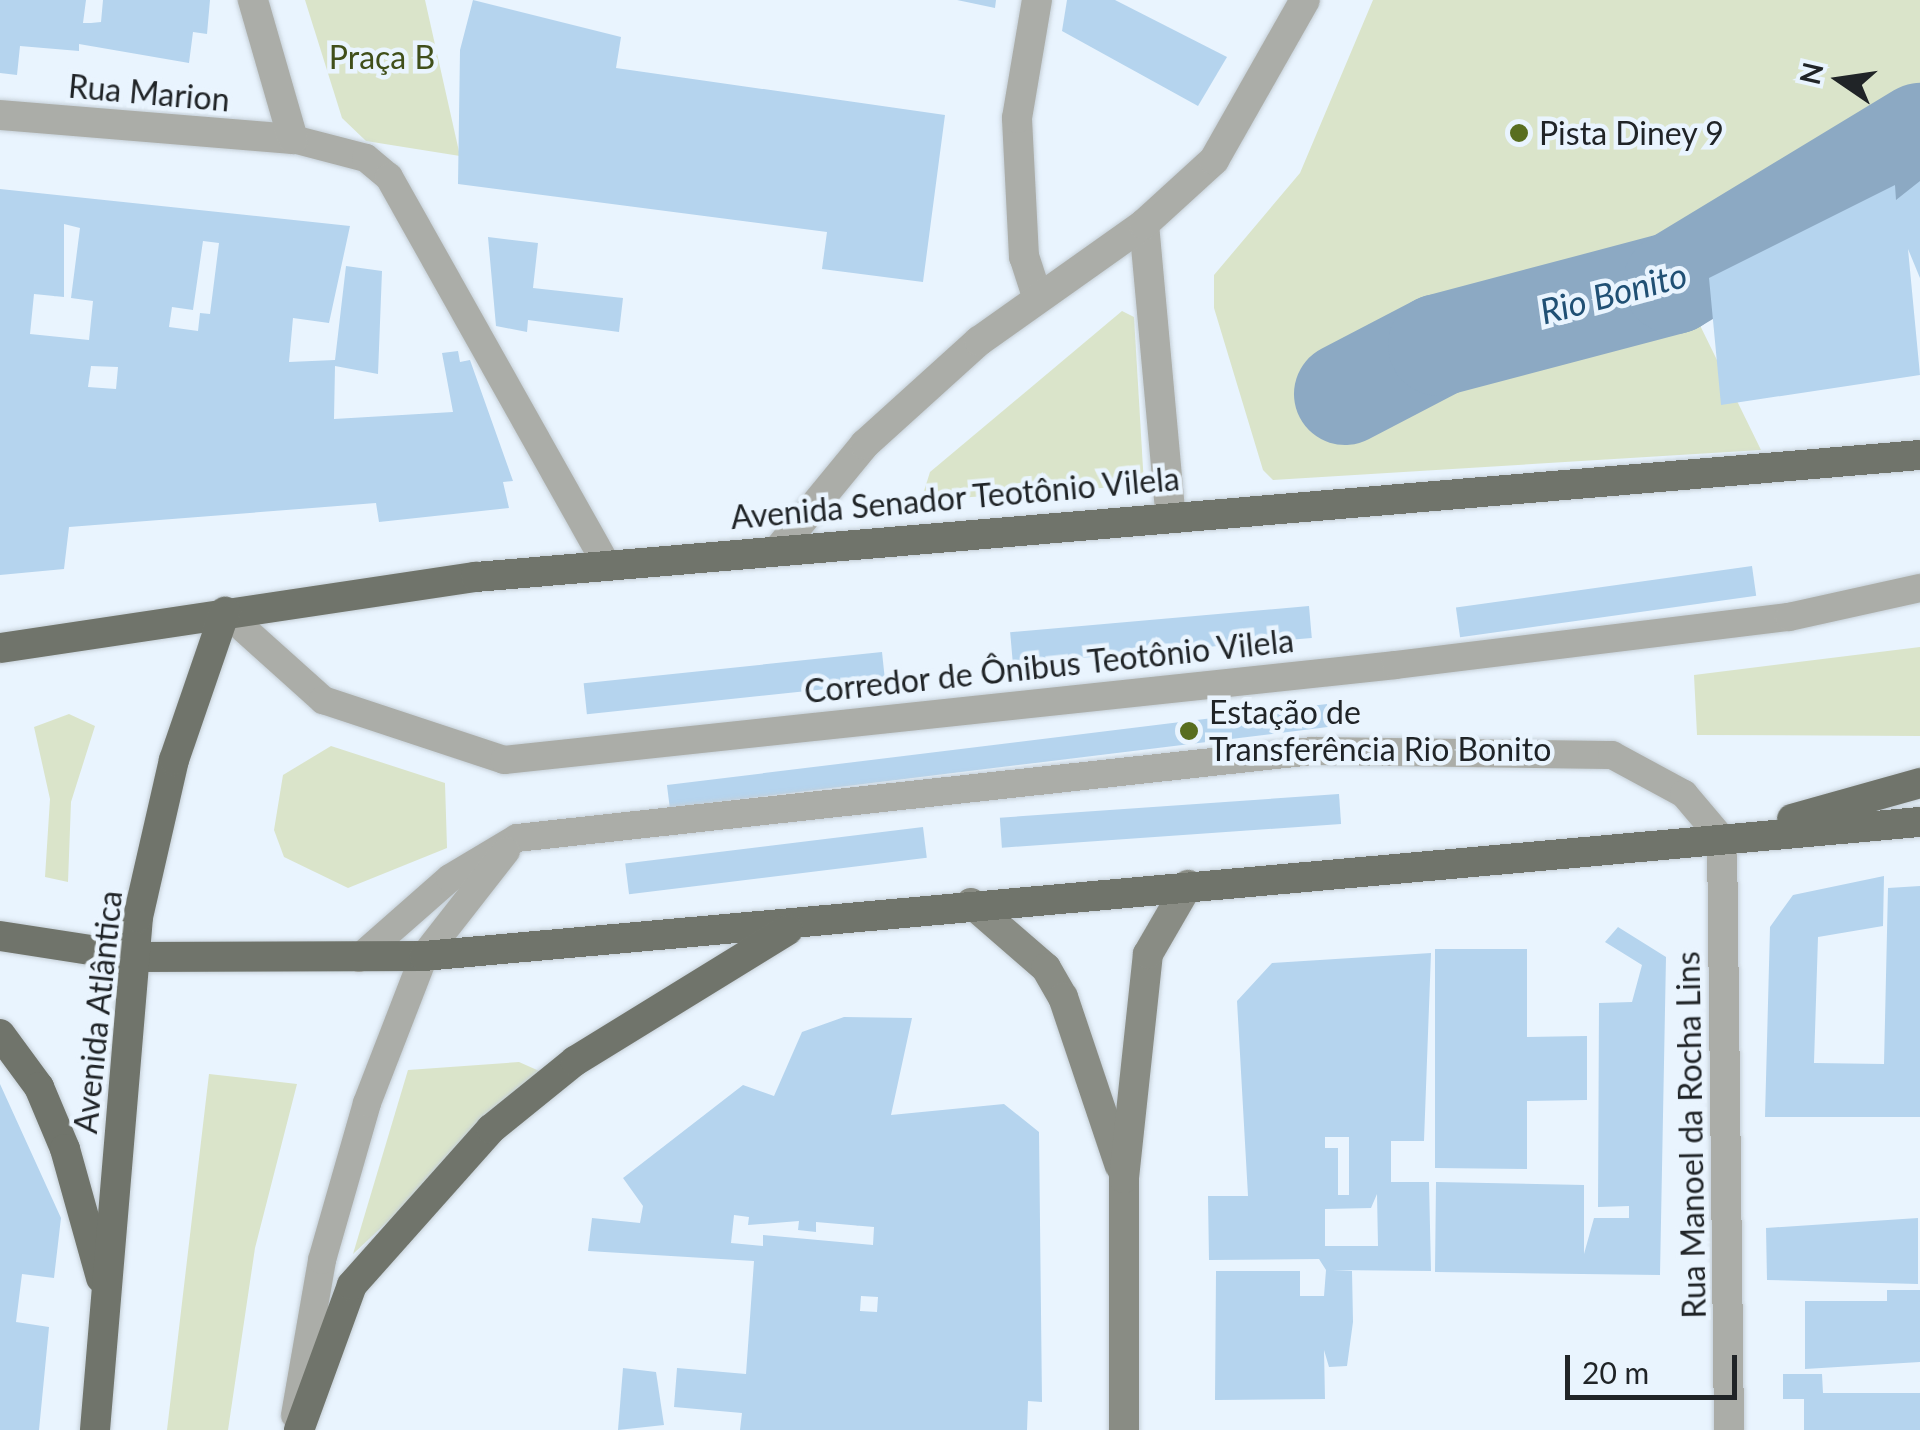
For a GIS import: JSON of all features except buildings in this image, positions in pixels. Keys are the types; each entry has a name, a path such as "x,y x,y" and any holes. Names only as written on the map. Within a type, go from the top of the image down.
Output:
{"main road":[{"name":"Avenida Senador Teotônio Vilela","path":"0,648 225,612 606,566 1170,512 1920,455"},
{"name":"Avenida Atlântica","path":"95,1430 136,957 174,760 225,612"},
{"path":"1722,839 1920,783"},
{"path":"0,936 136,957 424,956 797,924 971,903 1920,822"},
{"path":"1124,1430 1124,1178 1148,954 1188,885"},
{"path":"971,903 1046,968 1063,997 1124,1178"},
{"path":"296,1430 352,1285 491,1129 575,1062 797,924"},
{"path":"0,1034 39,1086 65,1149 108,1302"}],"street":[{"path":"253,0 292,139"},
{"path":"1036,293 1024,257 1016,118 1037,0"},
{"path":"778,550 865,444 1036,293 1144,224 1214,160 1305,0"},
{"name":"Rua Marion","path":"0,115 292,139"},
{"path":"1144,224 1170,512"},
{"name":"Rua Manoel da Rocha Lins","path":"1722,839 1729,1430"}],"lane":[{"path":"292,139 366,158 389,177 606,566"},
{"name":"Corredor de Ônibus Teotônio Vilela","path":"225,612 323,700 504,760 1415,663 1789,617 1920,588"},
{"path":"359,958 450,878 517,838 1313,751 1566,748 1649,772 1684,794 1722,839"},
{"path":"296,1430 322,1260 366,1103 424,956 517,838"}],"green space":[{"name":"Praça B","path":"305,0 425,0 460,156 366,141 342,118"},
{"path":"1373,0 1920,0 1920,164 1692,309 1761,450 1273,480 1263,470 1214,308 1214,275 1300,173"},
{"path":"1122,311 1134,317 1144,485 943,499 924,491 930,472"},
{"path":"1920,647 1920,736 1697,735 1694,675"},
{"path":"69,714 95,726 71,802 68,882 45,877 50,799 34,727"},
{"path":"331,746 445,783 447,848 348,888 284,857 274,830 283,775"},
{"path":"519,1062 546,1074 353,1254 408,1070"},
{"path":"209,1074 297,1084 255,1248 228,1430 167,1430"}],"waterway":[{"name":"Rio Bonito","path":"1345,394 1439,345 1674,283 1920,134"}],"place":[{"name":"Pista Diney 9","path":"1519,133"},
{"name":"Estação de Transferência Rio Bonito","path":"1189,731"}]}
